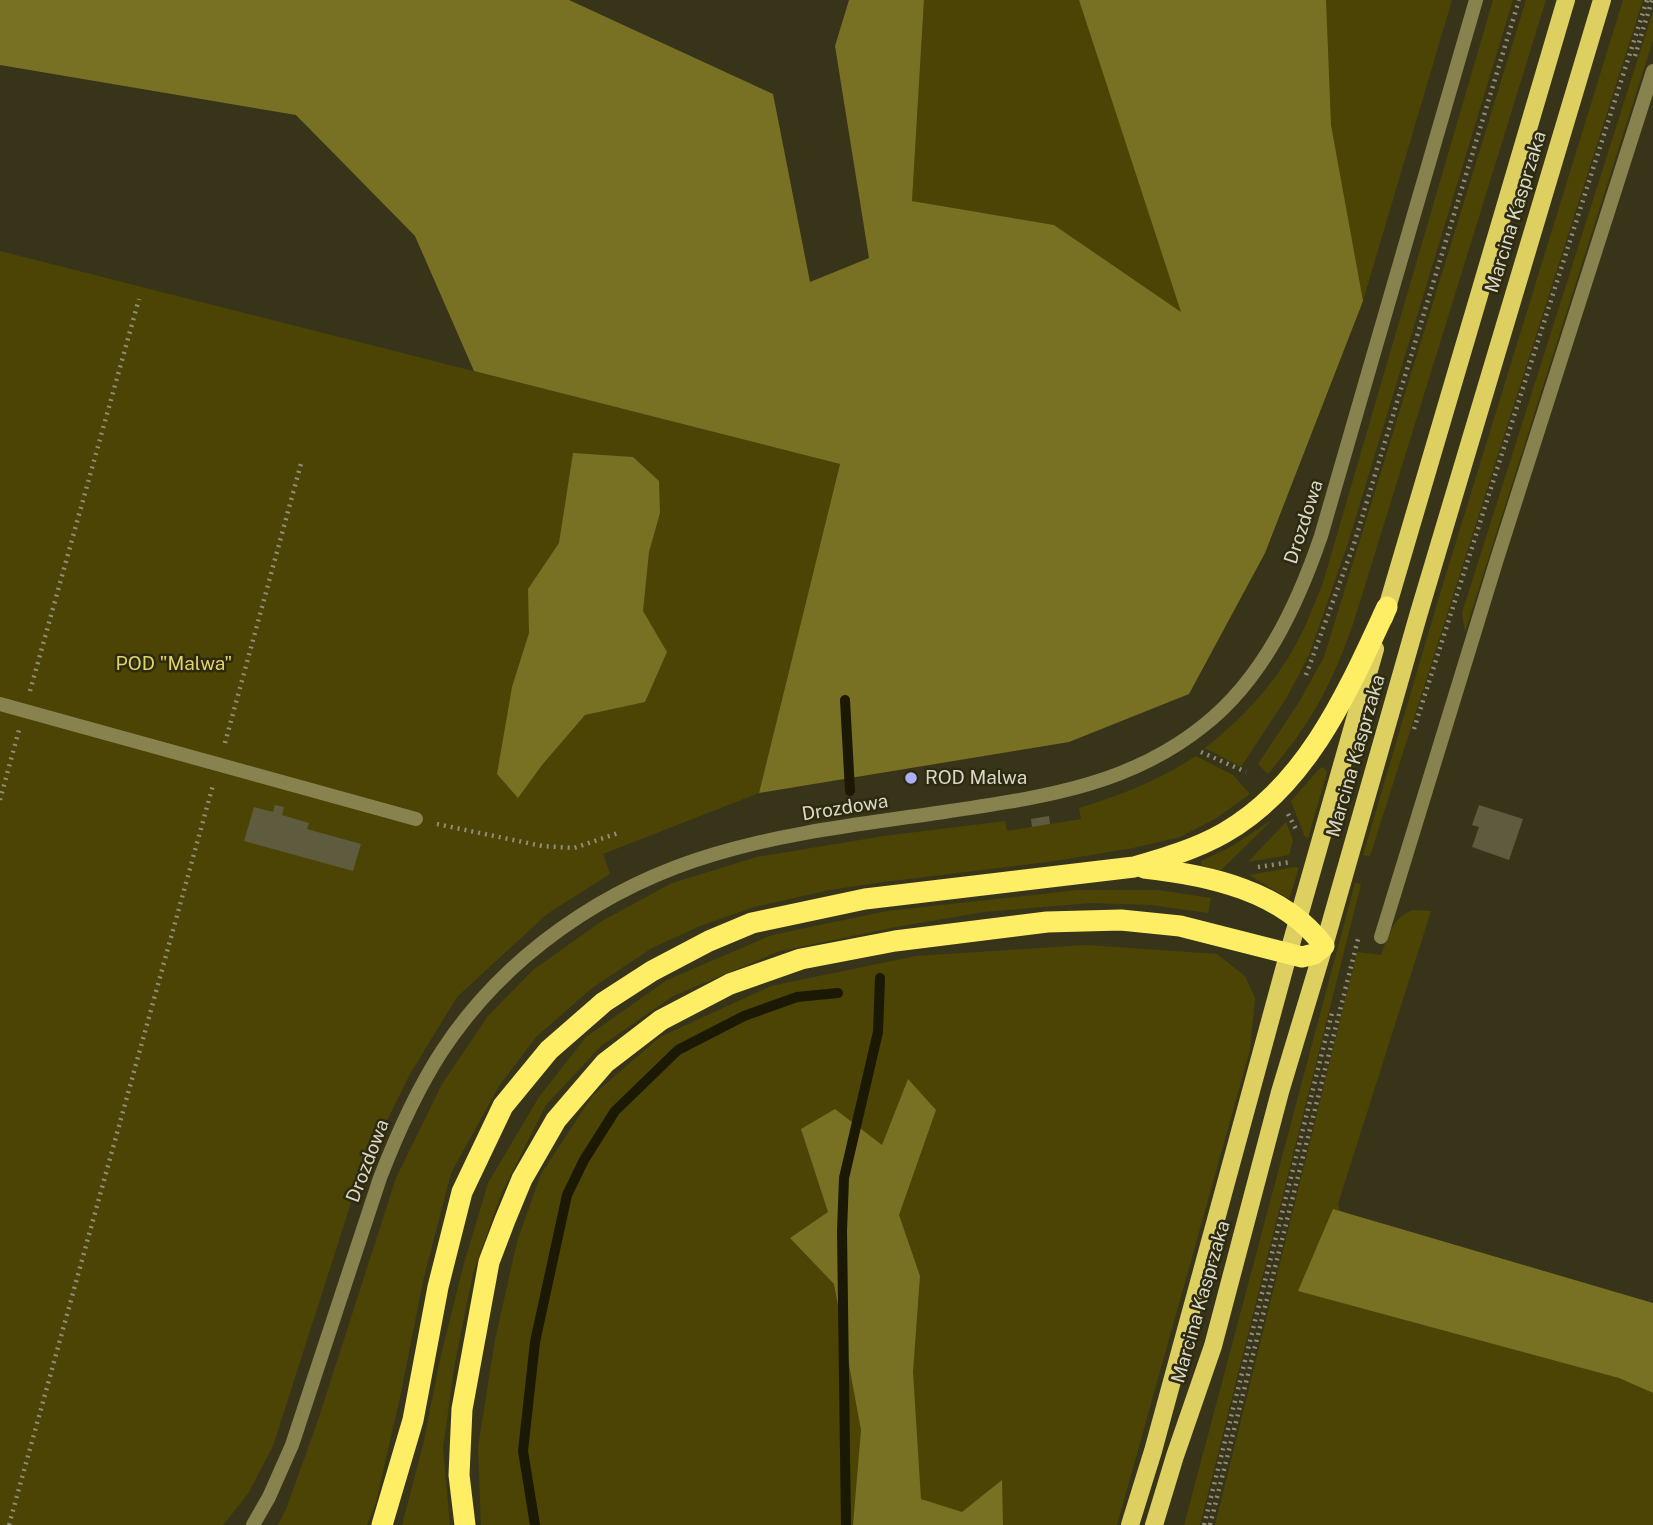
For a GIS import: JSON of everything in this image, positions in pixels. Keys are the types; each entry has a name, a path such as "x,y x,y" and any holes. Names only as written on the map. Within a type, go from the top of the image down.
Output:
{"highway":[{"path":"382,1525 413,1420 438,1287 462,1192 503,1106 549,1050 595,1010 652,971 709,941 752,923 865,900 1134,867 1203,844 1224,833 1260,808 1307,757 1347,694 1387,607"},
{"path":"465,1525 459,1475 462,1409 489,1262 522,1180 556,1121 605,1063 661,1020 730,984 801,960 895,941 1047,922 1121,920 1180,926 1302,957 1314,954 1324,946 1314,933 1264,897 1228,884 1180,872 1134,867"}],"main road":[{"name":"Marcina Kasprzaka","path":"1130,1525 1153,1451 1288,955 1387,607 1566,0"},
{"name":"Marcina Kasprzaka","path":"1154,1525 1213,1346 1280,1092 1418,616 1602,0"}],"street":[{"name":"Drozdowa","path":"253,1525 269,1497 292,1445 380,1178 397,1135 443,1050 476,1007 516,966 559,929 604,900 658,874 715,854 786,837 1040,797 1117,776 1182,742 1226,705 1281,631 1310,569 1476,0"},
{"path":"1381,937 1497,559 1653,71"},
{"path":"0,704 416,819"}],"path":[{"path":"1306,675 1354,544 1519,0"},
{"path":"0,800 139,299"},
{"path":"9,1525 302,460"},
{"path":"1182,742 1246,772"},
{"path":"416,819 542,846 574,848 621,832"},
{"path":"1250,869 1290,862 1298,853"},
{"path":"1210,1525 1361,926"}],"green space":[{"path":"924,0 1079,0 1182,313 1054,225 912,201"},
{"path":"1261,0 1452,0 1363,301"},
{"path":"1493,0 1513,0 1348,543 1309,655 1287,697 1241,767 1205,748 1243,714 1277,675 1299,639 1322,586"},
{"path":"1526,0 1546,0 1354,621 1329,684 1309,720 1268,774 1258,764 1301,699 1324,657"},
{"path":"1623,0 1643,0 1370,856 1363,855 1439,597"},
{"path":"1653,11 1653,40 1465,632 1462,613"},
{"name":"POD \"Malwa\"","path":"0,251 840,464 759,793 603,854 610,874 547,914 457,997 410,1074 360,1175 273,1446 248,1494 223,1525 0,1525"},
{"path":"1196,756 1233,775 1250,794 1215,819 1180,837 1055,861 830,890 754,907 700,926 652,948 592,988 536,1037 499,1086 451,1173 423,1281 376,1502 367,1525 278,1525 318,1420 396,1178 442,1084 488,1016 533,970 602,921 672,883 757,857 884,836 1005,821 1007,831 1081,819 1079,808 1140,786"},
{"path":"1323,767 1327,772 1308,838 1305,837 1291,801"},
{"path":"1272,820 1220,871 1202,866 1201,861 1229,848"},
{"path":"1286,822 1293,840 1289,855 1248,862"},
{"path":"1299,868 1289,899 1249,875"},
{"path":"1355,883 1361,884 1200,1525 1184,1525"},
{"path":"1078,890 1158,890 1211,898 1208,913 1151,905 1090,903 984,912 780,951 673,996 601,1046 546,1105 502,1192 473,1273 455,1362 443,1448 450,1525 402,1525 463,1267 488,1183 539,1097 586,1037 667,980 772,935 887,911"},
{"path":"1413,910 1431,911 1338,1204 1340,1212 1333,1210 1619,1378 1653,1393 1653,1525 1215,1525 1357,952 1381,955 1395,923"},
{"path":"1086,945 1217,954 1245,976 1255,998 1250,1050 1117,1525 481,1525 478,1447 495,1340 517,1242 541,1174 593,1095 660,1037 771,986 916,956"}],"shaded area":[{"path":"0,0 569,0 773,94 810,282 869,258 835,46 849,0 924,0 912,201 1054,225 1181,312 1079,0 1326,0 1331,125 1363,301 1265,553 1189,694 1069,742 759,793 840,464 474,371 415,236 296,115 0,65"},
{"path":"573,453 633,457 659,481 660,513 649,552 643,611 667,652 645,702 585,715 518,798 497,774 512,687 529,633 528,589 559,543"},
{"path":"908,1079 936,1110 899,1215 920,1276 913,1372 921,1499 962,1512 1002,1480 1003,1525 853,1525 861,1430 834,1284 790,1238 828,1212 801,1129 835,1109 882,1145"},
{"path":"1333,1209 1653,1303 1653,1393 1619,1378 1298,1291"}],"building":[{"path":"275,805 284,807 282,815 309,823 307,829 361,844 353,871 244,841 254,807 273,812"},
{"path":"1479,805 1523,819 1509,860 1472,847 1479,827 1472,825"},
{"path":"1049,816 1050,824 1032,827 1031,819"}],"waterway":[{"path":"845,700 850,791"},
{"path":"846,1525 842,1231 844,1178 878,1032 880,978"},
{"path":"535,1525 523,1451 535,1342 567,1195 584,1160 615,1111 678,1050 744,1016 797,997 838,993"}],"place":[{"name":"ROD Malwa","path":"911,778"}]}
